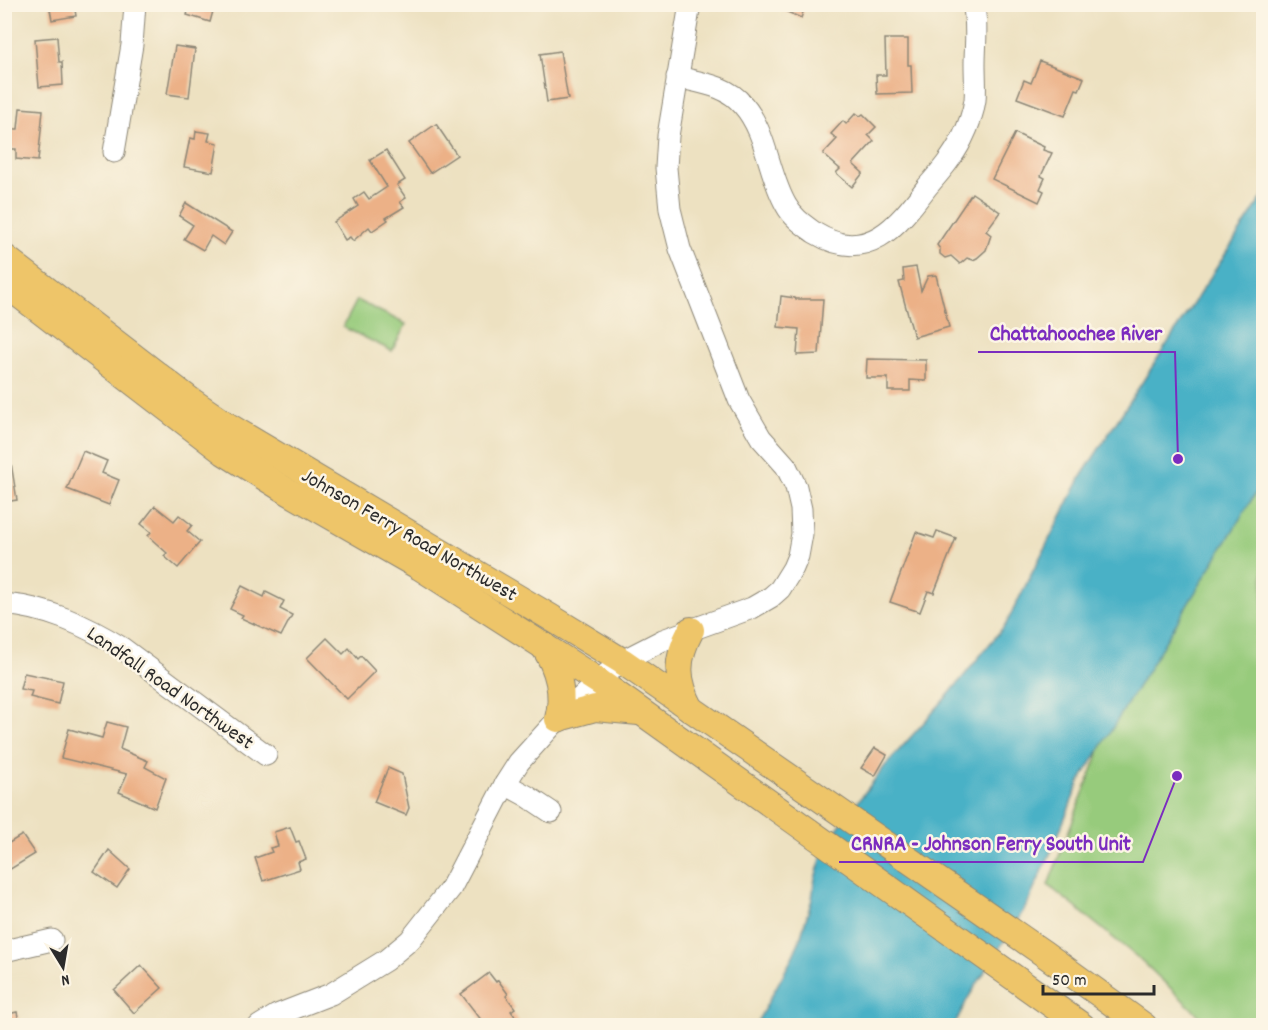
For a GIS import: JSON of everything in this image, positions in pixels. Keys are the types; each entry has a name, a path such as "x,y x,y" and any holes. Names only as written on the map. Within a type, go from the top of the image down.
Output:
{"main road":[{"name":"Johnson Ferry Road Northwest","path":"4,257 190,400 228,426 622,661 1043,953 1144,1026"},
{"name":"Johnson Ferry Road Northwest","path":"4,283 224,452 420,567 598,681 1082,1026"},
{"path":"691,630 684,643 679,665 682,689 691,709"},
{"path":"543,645 556,668 560,684 561,704 558,719 598,708 642,712"}],"street":[{"path":"114,152 132,45 135,4"},
{"path":"259,1026 277,1016 331,994 386,960 410,940 451,888 505,784 519,762 558,719 598,681 622,661 663,640 752,608 771,597 780,589 793,568 802,534 799,498 792,476 762,438 739,400 680,249 670,209 666,168 668,136 690,4"},
{"path":"677,77 720,87 733,94 744,105 755,123 786,206 799,223 838,243 858,244 890,231 902,220 956,151 967,128 975,99 973,4"},
{"name":"Landfall Road Northwest","path":"4,604 46,611 72,620 98,633 122,648 266,755"},
{"path":"505,784 527,795 551,812"},
{"path":"4,951 52,940"}],"green space":[{"path":"357,300 406,324 392,351 343,327"},
{"path":"1263,456 1263,1025 1209,1025 1142,961 1048,885 1132,666"}],"water":[{"path":"1263,196 1263,481 1079,783 1027,905 968,998 954,1026 755,1026 799,942 812,899 815,878 831,837 885,766 950,693 1006,624 1082,475"}],"building":[{"path":"49,4 74,4 76,16 52,20"},
{"path":"190,4 215,4 210,22 187,15"},
{"path":"769,4 806,4 801,18"},
{"path":"57,37 59,62 62,62 63,85 39,87 35,39"},
{"path":"885,39 908,39 908,65 911,65 912,93 877,94 876,75 886,75"},
{"path":"175,46 195,49 189,97 167,94"},
{"path":"560,51 568,99 547,102 540,54"},
{"path":"1040,61 1084,78 1079,90 1076,89 1065,116 1017,98 1024,80 1031,83"},
{"path":"20,108 43,110 38,161 16,159 16,149 9,149 10,129 18,129"},
{"path":"856,113 860,116 863,114 876,127 868,135 874,141 853,164 863,173 852,187 836,173 840,169 823,154 837,139 831,134 843,121 846,124"},
{"path":"436,124 457,155 430,173 409,143"},
{"path":"196,131 210,133 208,141 218,143 213,172 184,167 190,138 195,139"},
{"path":"1015,133 1052,153 1041,176 1045,178 1040,189 1044,191 1039,202 992,179"},
{"path":"386,150 405,180 397,185 406,198 400,202 404,207 386,218 388,220 372,231 369,227 353,241 350,237 345,240 334,222 358,206 354,199 364,192 369,199 387,187 370,160"},
{"path":"972,193 1000,212 986,231 991,235 986,250 977,258 973,260 967,258 960,264 951,256 945,258 940,254 937,245"},
{"path":"186,203 232,232 224,245 211,236 203,250 184,239 193,225 179,216"},
{"path":"916,267 921,291 928,276 936,275 949,327 914,337 899,282 904,281 903,269"},
{"path":"781,296 796,299 823,299 819,354 797,355 799,329 778,327"},
{"path":"867,359 926,360 926,381 910,380 910,391 888,391 888,378 866,378"},
{"path":"83,451 107,461 102,473 119,480 109,505 67,489"},
{"path":"11,463 17,500 4,502 4,464"},
{"path":"155,506 174,521 179,515 192,525 187,531 200,542 178,568 164,556 167,553 148,536 151,532 141,524"},
{"path":"937,531 956,538 934,593 928,591 920,612 890,602 916,532 934,538"},
{"path":"242,586 264,597 266,592 284,601 280,609 292,615 281,636 241,618 243,615 230,609"},
{"path":"327,638 343,654 349,648 358,659 361,656 375,671 347,699 307,658"},
{"path":"24,673 63,681 58,704 30,697 32,691 20,689"},
{"path":"107,722 126,727 120,749 148,761 145,767 166,778 155,808 119,792 127,774 61,758 69,729 102,738"},
{"path":"875,748 887,755 875,776 861,768"},
{"path":"388,768 402,774 409,808 406,815 374,802"},
{"path":"290,827 306,859 298,862 300,869 263,881 255,858 272,852 270,848 278,846 274,832"},
{"path":"22,835 35,854 4,873 4,846"},
{"path":"109,850 130,869 117,888 94,872"},
{"path":"141,965 162,988 134,1013 114,990"},
{"path":"489,973 496,982 498,980 508,994 506,996 515,1008 511,1011 522,1026 486,1026 461,994"},
{"path":"17,1012 20,1026 4,1026 4,1015"}],"place":[{"name":"Chattahoochee River","path":"1178,459"},
{"name":"CRNRA - Johnson Ferry South Unit","path":"1177,776"}]}
